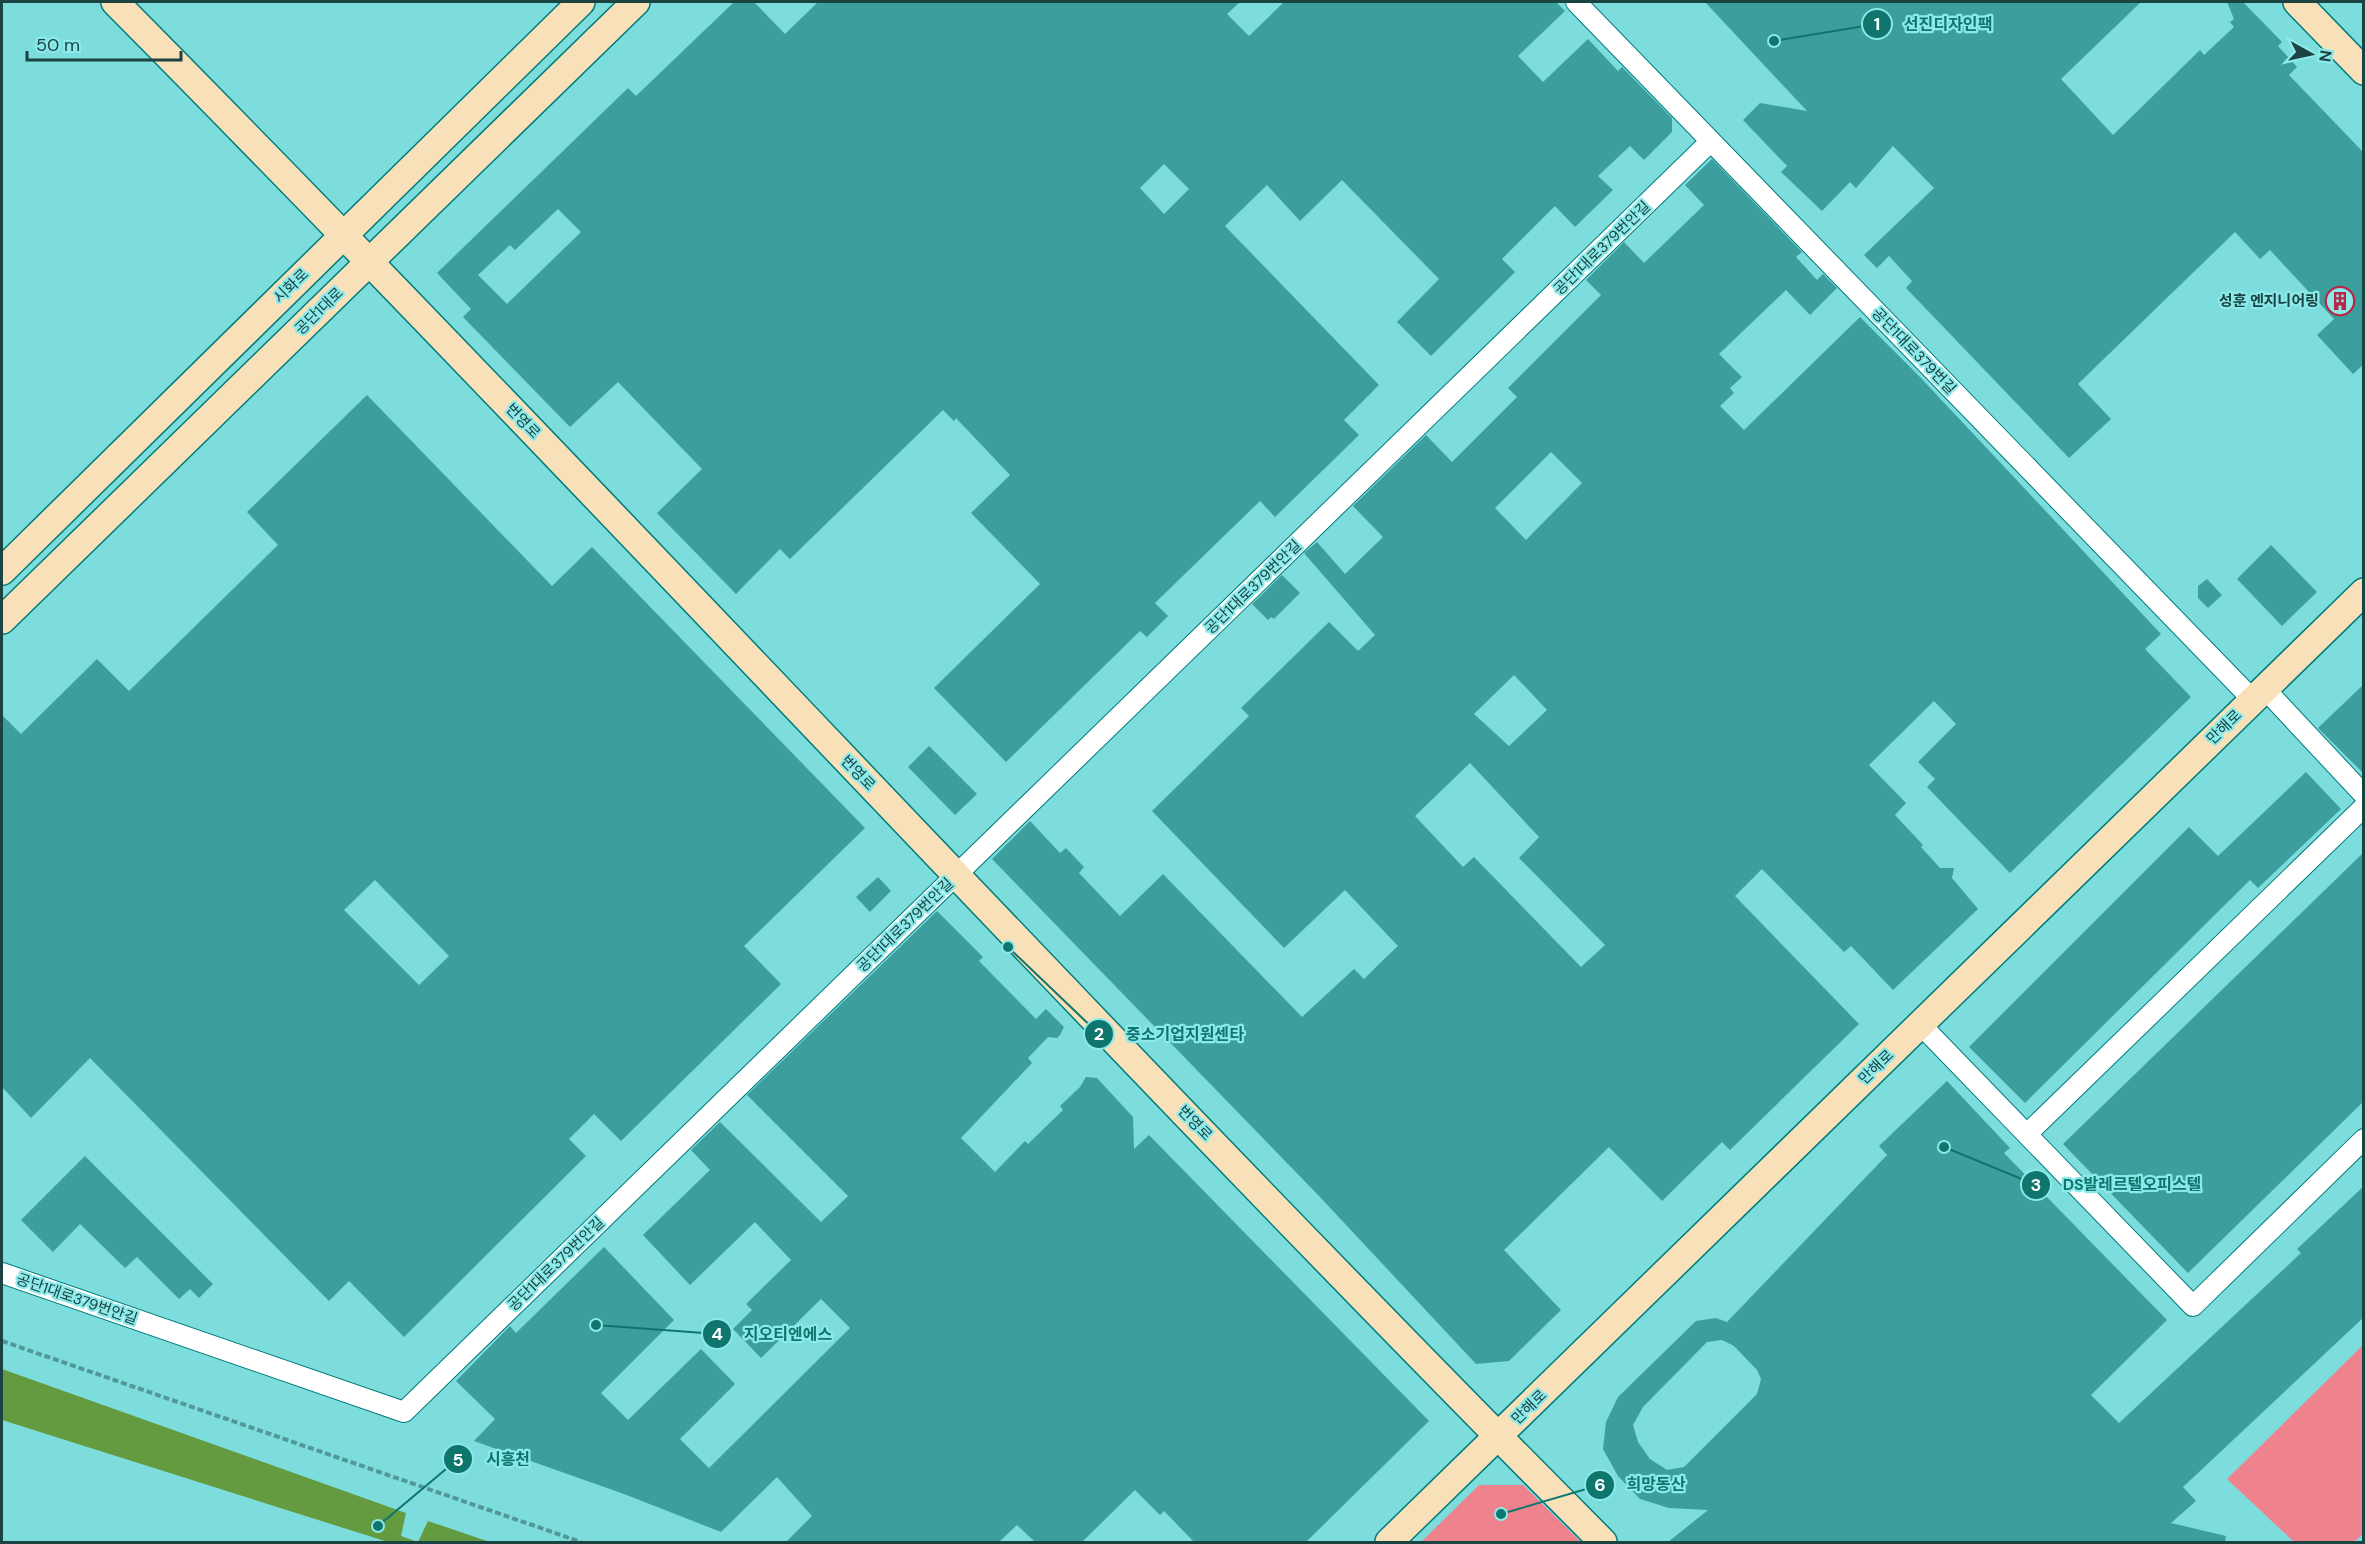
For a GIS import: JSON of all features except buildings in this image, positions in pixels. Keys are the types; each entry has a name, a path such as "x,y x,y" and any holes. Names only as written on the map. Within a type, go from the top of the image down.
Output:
{"street":[{"name":"번영로","path":"115,2 345,234 955,876 1498,1437 1603,1542"},
{"name":"시화로","path":"2,571 581,2"},
{"name":"공단1대로","path":"2,620 636,2"},
{"name":"공단1대로379번길","path":"1576,2 1710,142 2258,693 2364,795"},
{"path":"2297,2 2364,71"},
{"name":"공단1대로379번안길","path":"2,1273 404,1412 1710,142"},
{"name":"만해로","path":"1389,1542 2364,592"},
{"path":"2027,1134 2364,807"},
{"path":"1920,1024 2193,1306 2364,1139"}],"path":[{"path":"2,1341 582,1542"}],"shaded area":[{"path":"2363,1345 2363,1534 2354,1542 2294,1542 2227,1479"},
{"path":"2,1369 406,1513 401,1536 418,1542 388,1542 2,1420"},
{"path":"1479,1485 1523,1485 1581,1542 1421,1542"},
{"path":"428,1521 490,1542 418,1542"}],"place":[{"name":"선진디자인팩","path":"1774,41"},
{"name":"성훈 엔지니어링","path":"2340,301"},
{"name":"중소기업지원센타","path":"1008,947"},
{"name":"DS발레르텔오피스텔","path":"1944,1147"},
{"name":"지오티엔에스","path":"596,1325"},
{"name":"희망동산","path":"1501,1514"},
{"name":"시흥천","path":"378,1526"}]}
